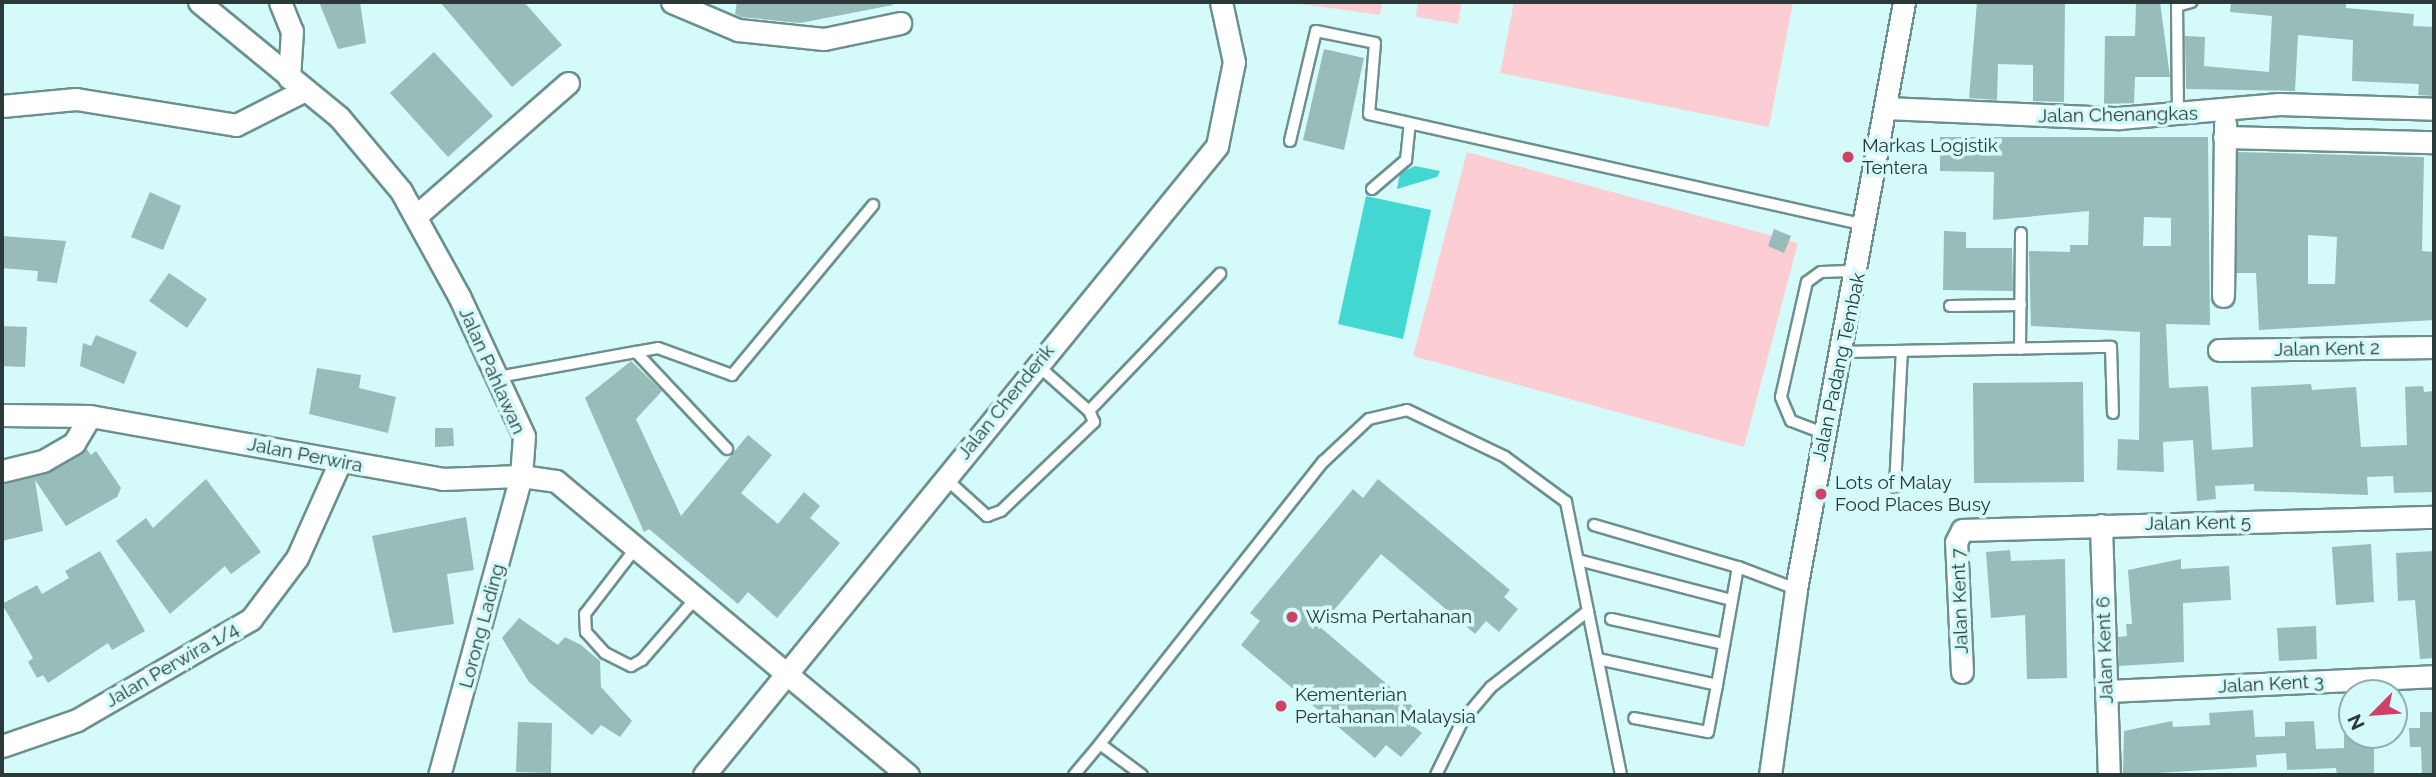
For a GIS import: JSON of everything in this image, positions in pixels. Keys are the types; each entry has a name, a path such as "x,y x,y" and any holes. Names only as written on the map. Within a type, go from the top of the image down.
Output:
{"street":[{"name":"Jalan Pahlawan","path":"200,2 357,137 416,216 498,377 524,436 521,477"},
{"path":"2,106 76,99 236,125 296,84 292,31 280,2"},
{"path":"672,2 738,30 824,39 900,23"},
{"name":"Jalan Chenderik","path":"704,775 787,678 1036,364 1217,146 1234,62 1222,2"},
{"name":"Jalan Padang Tembak","path":"1770,775 1796,589 1824,433 1868,225 1904,2"},
{"path":"416,216 568,83"},
{"name":"Jalan Chenangkas","path":"1886,108 2034,117 2178,116 2225,110 2335,103 2434,109"},
{"path":"2223,296 2225,110"},
{"path":"2224,138 2434,142"},
{"name":"Jalan Kent 2","path":"2219,350 2434,347"},
{"name":"Jalan Perwira","path":"2,415 90,416 442,479 521,477"},
{"path":"2,471 43,461 74,443 90,416"},
{"name":"Jalan Perwira 1/4","path":"2,746 76,720 251,619 297,558 340,462"},
{"path":"521,477 556,481 887,766 908,775"},
{"name":"Lorong Lading","path":"439,775 521,477"},
{"name":"Jalan Kent 5","path":"1962,530 2434,517"},
{"name":"Jalan Kent 6","path":"2101,525 2109,775"},
{"name":"Jalan Kent 7","path":"1962,530 1956,542 1962,672"},
{"name":"Jalan Kent 3","path":"2107,691 2434,676"}],"lane":[{"path":"2178,116 2177,6 2191,2"},
{"path":"1290,141 1316,31 1375,43 1369,114 1868,225"},
{"path":"1372,189 1406,160 1410,124"},
{"path":"498,377 658,348 732,375 873,205"},
{"path":"2020,349 2021,233"},
{"path":"1824,433 1791,421 1781,397 1807,282 1821,272 1859,271"},
{"path":"1089,411 1220,274"},
{"path":"1950,306 2021,305"},
{"path":"1842,352 2111,347 2113,413"},
{"path":"1895,487 1902,351"},
{"path":"636,352 727,449"},
{"path":"945,478 987,516 1001,511 1094,422 1089,411 1036,364"},
{"path":"1074,775 1323,462 1369,419 1407,410 1505,457 1566,502 1621,775"},
{"path":"1594,525 1738,567 1796,589"},
{"path":"635,549 585,614 586,632 605,653 631,666 642,660 695,599"},
{"path":"1578,560 1732,600"},
{"path":"1634,718 1708,732 1738,567"},
{"path":"1436,775 1452,737 1484,695 1588,611"},
{"path":"1611,619 1724,644"},
{"path":"1598,659 1717,685"},
{"path":"1100,744 1142,775"}],"shaded area":[{"path":"1287,2 1382,2 1380,15"},
{"path":"1418,2 1462,2 1458,24 1416,17"},
{"path":"1514,2 1793,2 1769,127 1500,73"},
{"path":"1467,152 1798,243 1744,447 1413,356"}],"water":[{"path":"1415,166 1440,171 1437,177 1397,189 1400,173"},
{"path":"1366,196 1431,210 1403,339 1338,324"}],"building":[{"path":"319,2 360,2 366,43 338,49"},
{"path":"440,2 524,2 562,45 512,87"},
{"path":"737,2 892,2 893,5 800,23 741,17 735,14"},
{"path":"1977,2 2065,2 2064,102 2033,101 2033,65 1998,64 1997,100 1969,98"},
{"path":"2136,2 2160,2 2170,77 2135,77 2134,103 2104,104 2105,36 2135,36"},
{"path":"2231,2 2346,2 2346,8 2414,14 2413,26 2434,27 2434,96 2418,95 2419,84 2352,81 2353,40 2298,35 2295,91 2186,89 2185,36 2205,37 2204,66 2269,72 2272,16 2230,12"},
{"path":"1324,49 1364,58 1344,150 1303,140"},
{"path":"434,52 493,116 448,157 390,93"},
{"path":"1940,137 2208,137 2210,325 2166,324 2169,388 2208,386 2212,450 2253,447 2251,387 2311,384 2312,390 2356,387 2361,447 2407,445 2405,387 2423,386 2424,392 2434,391 2434,492 2394,493 2393,476 2367,477 2368,495 2254,491 2254,484 2215,486 2216,499 2197,501 2193,440 2163,442 2164,472 2117,470 2118,439 2139,440 2140,332 2031,326 2029,251 2070,252 2070,245 2088,245 2089,211 1993,220 1994,172 1940,171","holes":["2144,217 2171,218 2171,246 2143,246"]},
{"path":"2238,152 2424,157 2422,251 2434,252 2434,320 2259,330 2256,273 2236,273","holes":["2308,235 2337,237 2335,284 2308,284"]},
{"path":"150,192 181,206 163,250 131,237"},
{"path":"1774,229 1791,236 1784,253 1768,246"},
{"path":"1944,231 1966,232 1966,248 2012,248 2013,291 1943,290"},
{"path":"2,236 66,241 57,283 37,281 38,271 2,268"},
{"path":"169,273 207,299 187,328 149,301"},
{"path":"2,326 27,327 25,367 2,366"},
{"path":"96,335 137,352 124,384 80,366 83,343 91,346"},
{"path":"631,361 662,391 636,419 681,516 748,435 772,455 741,493 778,524 804,492 820,506 810,518 840,543 777,618 748,592 738,604 649,529 644,532 585,398"},
{"path":"317,368 361,375 359,388 396,397 388,433 309,414"},
{"path":"2083,382 2084,482 1974,483 1973,383"},
{"path":"435,428 453,428 454,446 435,447"},
{"path":"86,448 91,455 96,451 121,488 117,497 66,526 35,480 43,531 2,541 3,484 49,473"},
{"path":"206,479 261,552 231,574 225,566 170,614 116,541 146,518 153,528"},
{"name":"Wisma Pertahanan","path":"1378,479 1510,590 1504,597 1518,609 1499,632 1486,621 1475,634 1381,554 1320,627 1416,709 1406,720 1422,733 1401,757 1386,745 1375,758 1241,645 1260,621 1250,613 1353,489 1363,498"},
{"path":"466,517 474,570 447,574 454,624 393,633 372,536"},
{"path":"2371,544 2374,602 2336,605 2332,547"},
{"path":"2010,550 2011,561 2065,559 2067,678 2027,679 2025,615 1991,618 1986,552"},
{"path":"100,551 145,631 112,650 108,643 48,683 43,675 37,678 28,662 33,658 2,604 37,585 42,594 69,578 65,571"},
{"path":"2434,551 2434,658 2420,659 2415,600 2398,601 2396,553"},
{"path":"2181,559 2181,569 2229,566 2231,600 2183,603 2184,662 2119,666 2118,637 2127,636 2126,624 2132,624 2128,570"},
{"path":"519,618 558,645 565,637 581,645 600,661 601,687 632,721 620,737 601,725 592,735 529,682 502,638"},
{"path":"2316,626 2317,659 2279,661 2277,628"},
{"path":"2253,710 2255,737 2285,736 2285,722 2314,721 2316,749 2374,749 2374,775 2337,775 2336,768 2287,770 2286,753 2256,755 2257,767 2123,775 2124,731 2172,721 2173,727 2210,725 2209,713"},
{"path":"2420,712 2434,712 2434,775 2422,775 2421,747 2410,747 2409,728 2420,728"},
{"path":"518,722 552,723 551,773 516,772"}],"place":[{"name":"Markas Logistik Tentera","path":"1848,157"},
{"name":"Lots of Malay Food Places Busy","path":"1821,494"},
{"name":"Wisma Pertahanan","path":"1292,617"},
{"name":"Kementerian Pertahanan Malaysia","path":"1281,706"}]}
